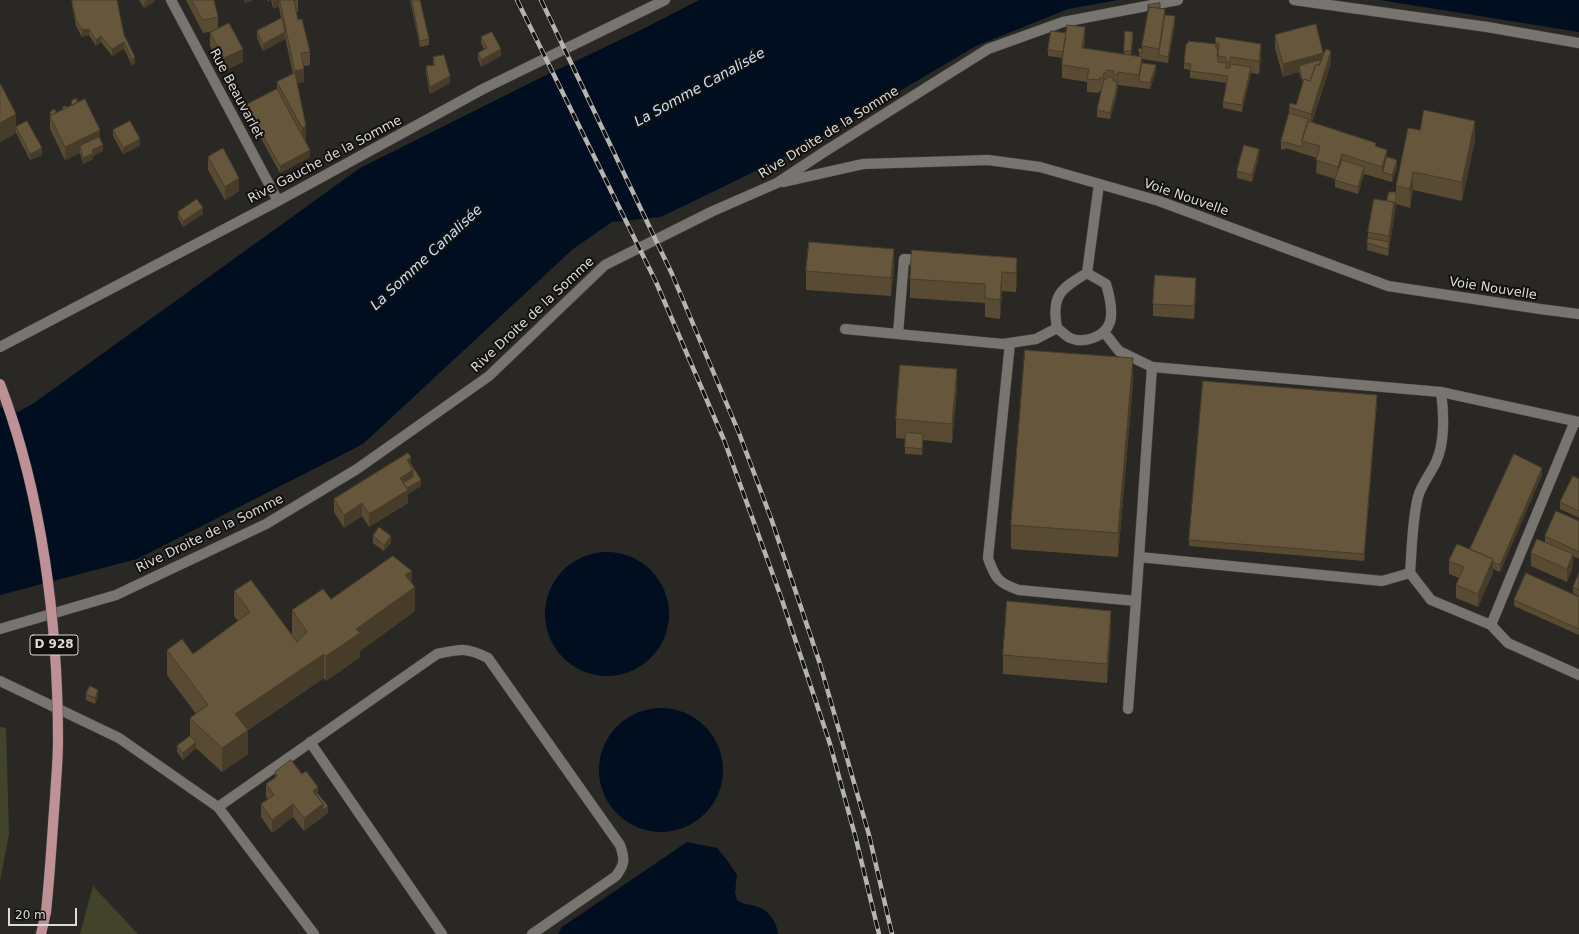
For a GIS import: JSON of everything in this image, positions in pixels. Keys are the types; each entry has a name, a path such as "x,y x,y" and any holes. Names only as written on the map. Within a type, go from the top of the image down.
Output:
{"main road":[{"name":"D 928","path":"0,384 25,463 40,531 51,610 57,679 58,742 50,867 46,912 41,934"}],"street":[{"name":"Rue Beauvarlet","path":"171,0 278,201"},
{"name":"Rive Gauche de la Somme","path":"0,348 278,201 483,89 665,0"},
{"name":"Rive Droite de la Somme","path":"0,629 116,595 266,524 357,469 489,376 605,265 712,211 777,183 988,49 1063,22 1178,0"},
{"path":"1294,0 1487,27 1579,43"},
{"name":"Voie Nouvelle","path":"777,183 863,164 988,160 1040,167 1159,201 1388,286 1579,314"},
{"path":"1087,273 1099,184"},
{"path":"898,334 904,259 935,261"},
{"path":"1087,273 1106,284 1110,298 1110,321 1104,332 1089,340 1071,338 1057,328 1054,313 1057,297 1068,284 1087,273"},
{"path":"845,329 1003,344 1036,339 1057,328"},
{"path":"1104,332 1119,351 1152,367 1441,392 1577,421 1491,625"},
{"path":"1010,343 988,558 994,575 1005,586 1019,590 1136,601"},
{"path":"1128,709 1152,367"},
{"path":"1441,392 1443,432 1437,459 1418,496 1413,526 1410,573 1431,600 1491,625 1508,643 1579,675"},
{"path":"1139,557 1382,581 1410,573"},
{"path":"218,807 437,654 462,649 474,651 488,658 620,846 624,857 622,868 616,876 532,934"},
{"path":"0,681 119,738 218,807 314,934"},
{"path":"310,742 442,934"}],"green space":[{"path":"0,727 6,728 9,834 0,881"},
{"path":"93,886 138,934 80,934"}],"water":[{"name":"La Somme Canalisée","path":"699,0 1118,0 1068,9 976,46 803,148 661,217 612,222 573,249 363,444 137,559 0,595 0,407 18,412 34,403 360,168"},
{"path":"1380,0 1579,0 1579,32"},
{"path":"607,552 619,553 631,557 641,562 651,570 659,580 664,590 668,602 668,626 664,638 659,648 651,658 641,666 631,671 619,675 607,676 595,675 583,671 573,666 563,658 555,648 550,638 546,626 545,614 546,602 550,590 555,580 563,570 573,562 583,557 595,553"},
{"path":"661,708 673,709 685,713 696,718 705,726 713,735 718,746 722,758 722,782 718,794 713,805 705,814 696,822 685,827 673,831 661,832 649,831 637,827 626,822 617,814 609,805 604,794 600,782 599,770 600,758 604,746 609,735 617,726 626,718 637,713 649,709"},
{"path":"687,842 717,848 737,875 735,892 737,900 766,911 772,918 778,934 558,934 562,927"}],"building":[{"path":"72,0 117,0 124,35 135,57 132,59 124,42 112,49 101,36 96,40 89,29 82,30 76,20"},
{"path":"192,0 214,0 218,17 203,20"},
{"path":"280,0 294,0 298,20 302,19 310,52 301,53 304,69 295,71"},
{"path":"412,0 420,0 429,39 420,41"},
{"path":"1160,3 1160,8 1149,7 1148,13 1148,5"},
{"path":"1149,7 1165,9 1159,49 1142,46"},
{"path":"1165,15 1175,16 1168,57 1159,55"},
{"path":"282,18 285,32 263,44 257,31"},
{"path":"229,23 243,49 224,58 210,33"},
{"path":"1316,24 1323,53 1283,64 1275,35"},
{"path":"1067,25 1085,27 1082,48 1142,57 1139,75 1118,72 1117,75 1113,75 1114,71 1107,70 1106,73 1104,73 1103,78 1099,78 1099,80 1087,79 1089,69 1062,65"},
{"path":"1051,31 1066,33 1063,52 1048,50"},
{"path":"1125,31 1133,32 1131,51 1124,51"},
{"path":"492,32 501,49 481,60 478,53 487,48 481,37"},
{"path":"1216,37 1261,44 1259,61 1230,57 1230,62 1226,61 1226,57 1218,56 1219,43 1216,43"},
{"path":"1188,41 1216,44 1216,49 1218,49 1218,62 1226,63 1226,68 1230,68 1230,64 1251,67 1242,105 1223,102 1228,76 1190,71 1191,64 1184,63 1186,44"},
{"path":"1139,48 1142,49 1142,53 1139,52"},
{"path":"1326,49 1331,51 1311,114 1289,107 1290,103 1296,105 1304,79 1310,81 1316,64 1319,65"},
{"path":"444,55 450,76 430,87 426,66 435,65 433,57"},
{"path":"1321,60 1319,65 1316,64 1310,81 1304,79 1303,82 1299,66"},
{"path":"1142,63 1156,65 1150,83 1139,81"},
{"path":"295,73 306,126 302,128 277,82"},
{"path":"1107,77 1113,78 1113,81 1117,82 1110,113 1097,110 1104,79 1106,80"},
{"path":"0,83 16,114 0,123"},
{"path":"277,89 310,150 280,166 246,105"},
{"path":"77,99 77,103 71,106 72,100"},
{"path":"85,99 100,130 65,147 50,116"},
{"path":"54,109 57,113 52,115 50,113"},
{"path":"1424,110 1475,121 1462,182 1413,172 1410,189 1396,186 1408,128 1420,130"},
{"path":"1289,113 1311,120 1310,122 1308,121 1302,141 1302,147 1281,142"},
{"path":"27,121 42,148 30,154 16,127"},
{"path":"130,121 140,139 123,148 113,130"},
{"path":"1308,121 1376,143 1375,146 1387,150 1382,167 1342,154 1338,167 1316,160 1320,146 1302,141"},
{"path":"99,137 103,145 92,150 93,153 83,158 80,146"},
{"path":"1244,145 1259,149 1252,175 1237,171"},
{"path":"223,148 239,178 225,187 208,157"},
{"path":"1387,157 1397,160 1392,175 1383,172"},
{"path":"1342,160 1364,167 1358,187 1335,180"},
{"path":"1389,192 1396,192 1394,208 1394,202 1387,201"},
{"path":"197,199 203,208 183,221 178,212"},
{"path":"1374,199 1394,202 1389,236 1368,232"},
{"path":"1368,238 1389,242 1388,249 1367,243"},
{"path":"809,242 894,249 891,278 806,271"},
{"path":"912,250 1017,258 1016,273 1002,272 1000,300 985,298 985,284 910,279"},
{"path":"1155,275 1196,278 1194,306 1153,304"},
{"path":"1025,350 1133,358 1118,533 1011,525"},
{"path":"900,365 957,369 952,424 896,419"},
{"path":"1203,381 1377,395 1364,554 1189,540"},
{"path":"906,432 923,434 922,449 905,447"},
{"path":"408,453 411,457 407,460 413,470 400,478 408,490 369,514 362,503 344,515 334,499"},
{"path":"1514,454 1542,468 1500,565 1493,562 1493,559 1470,549"},
{"path":"410,464 421,480 407,488 403,483 413,477 413,470"},
{"path":"1573,476 1579,479 1579,511 1560,502"},
{"path":"1556,511 1579,521 1579,552 1545,536"},
{"path":"379,527 391,536 384,545 373,536"},
{"path":"1537,539 1573,554 1567,569 1531,553"},
{"path":"1457,544 1493,559 1478,594 1456,585 1464,567 1449,561"},
{"path":"393,556 412,571 405,575 415,587 356,629 360,633 326,656 324,654 235,714 248,730 222,748 190,718 208,705 167,650 182,639 193,654 250,612 234,591 251,580 297,642 307,632 292,610 323,589 331,599"},
{"path":"1526,573 1579,597 1579,629 1514,600"},
{"path":"1579,573 1579,590 1573,587"},
{"path":"1007,601 1111,611 1107,664 1003,655"},
{"path":"90,686 98,690 95,698 86,694"},
{"path":"190,736 196,742 183,753 177,746"},
{"path":"291,760 302,774 306,771 318,787 313,791 323,804 304,818 293,804 272,820 261,804 274,795 266,784 277,776 275,772"},
{"path":"318,794 328,806 323,810 323,804 316,795"}],"railway":[{"path":"517,0 656,282 724,440 781,597 830,744 856,839 879,934"},
{"path":"541,0 672,274 739,433 772,521 820,664 869,835 892,934"}]}
